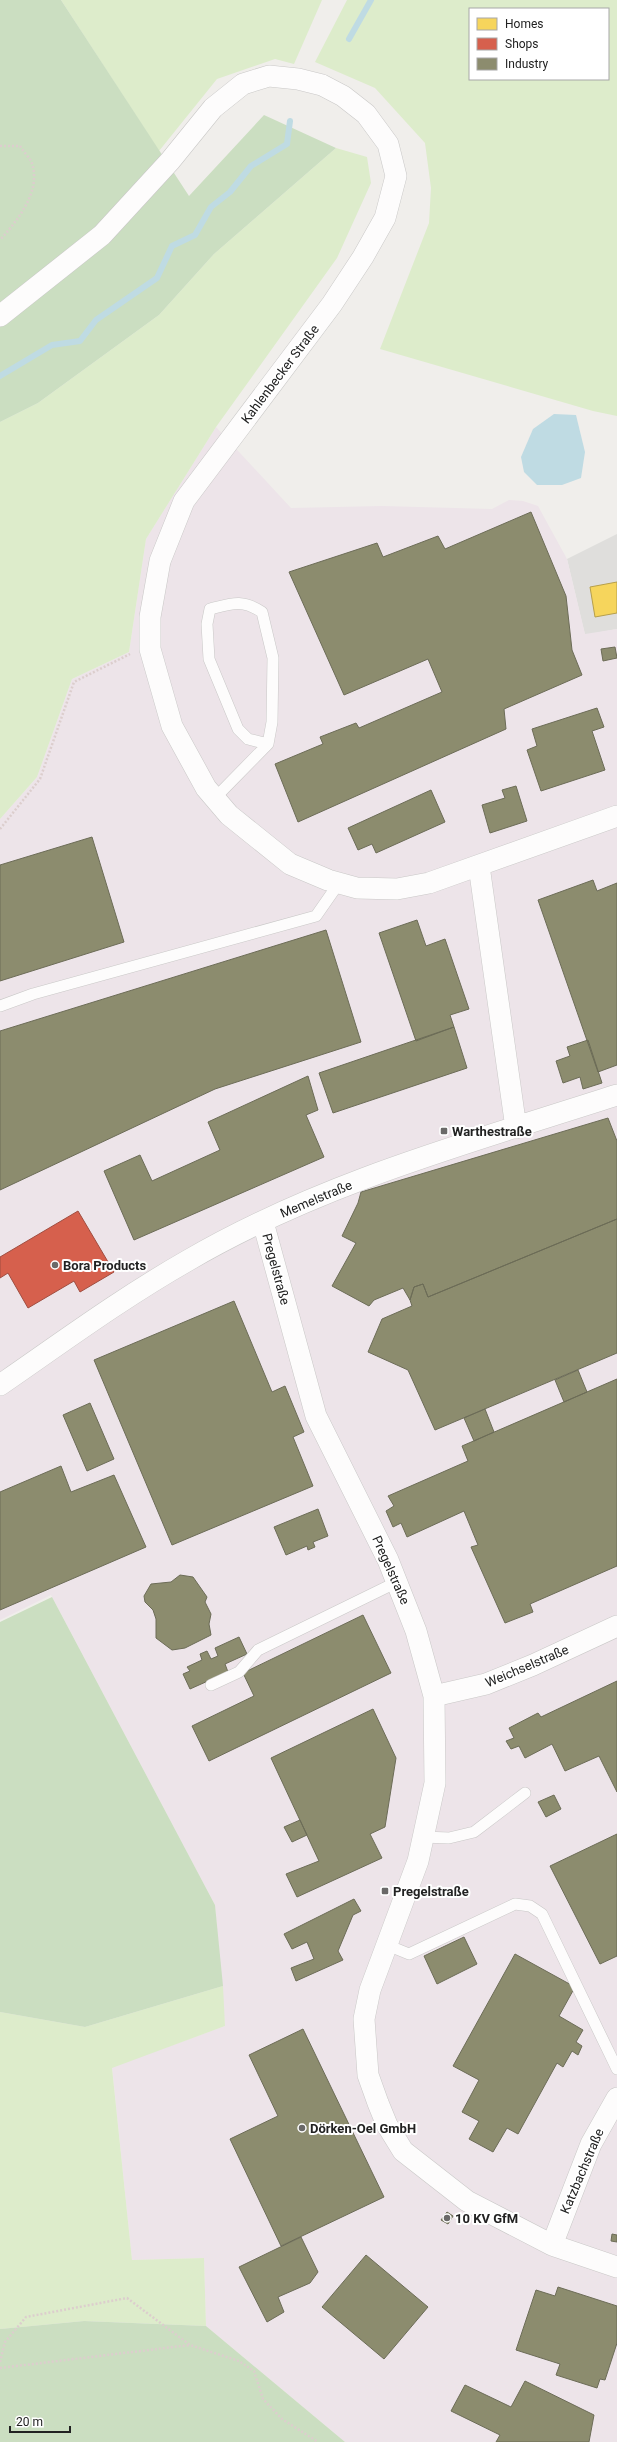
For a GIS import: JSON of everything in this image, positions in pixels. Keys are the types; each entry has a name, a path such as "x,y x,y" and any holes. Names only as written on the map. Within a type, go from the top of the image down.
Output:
{"street":[{"name":"Kahlenbecker Straße","path":"0,316 102,235 170,160 212,108 243,84 269,76 298,79 322,85 343,96 366,114 388,144 396,176 385,218 363,257 332,304 184,501 160,561 150,617 150,649 172,726 198,774 229,815 290,864 356,888 397,889 429,883 617,816"},
{"path":"479,866 516,1128"},
{"name":"Memelstraße","path":"0,1385 187,1260 263,1222 328,1193 433,1153 617,1095"},
{"name":"Pregelstraße","path":"263,1222 299,1359 316,1416 397,1582 416,1631 434,1696 435,1783 423,1837 408,1892 370,1990 364,2019 368,2075 387,2126 403,2151 468,2201 552,2245 617,2266"},
{"name":"Weichselstraße","path":"434,1696 486,1684 533,1665 617,1626"},
{"name":"Katzbachstraße","path":"552,2245 591,2144 617,2098"}],"lane":[{"path":"215,798 268,744 272,722 273,658 262,612 248,604 228,604 210,609 207,624 209,659 238,729 248,739 268,744"},
{"path":"0,1006 33,994 316,916 339,883"},
{"path":"211,1686 239,1672 258,1650 397,1582"},
{"path":"423,1837 449,1838 474,1832 526,1793"},
{"path":"387,1944 409,1954 515,1904 530,1906 542,1914 617,2069"}],"path":[{"path":"0,146 20,146 31,162 34,177 29,200 0,240"},
{"path":"0,829 40,780 74,682 133,653 150,649"},
{"path":"0,2362 5,2342 26,2317 127,2298 190,2345 239,2360 254,2370 263,2399 282,2419 318,2442"},
{"path":"0,2368 190,2345"}],"shaded area":[{"path":"216,427 291,508 382,506 492,509 509,500 523,501 538,506 567,559 585,634 617,629 617,2442 345,2442 206,2326 204,2258 132,2260 112,2067 225,2026 215,1905 51,1595 0,1620 0,819 37,777 72,679 129,652 146,539"},
{"path":"617,534 617,629 585,635 567,559"}],"green space":[{"path":"0,0 61,0 189,196 264,115 336,148 214,254 159,315 38,403 0,422"},
{"path":"61,0 322,0 294,64 275,59 217,79 159,151"},
{"path":"347,0 617,0 617,416 593,411 380,349 429,223 431,188 425,143 375,88 315,62"},
{"path":"336,148 367,157 371,183 337,258 216,427 146,539 129,652 72,679 37,777 0,819 0,422 38,403 159,315 214,254"},
{"path":"52,1597 215,1905 223,1986 85,2027 0,2012 0,1622"},
{"path":"223,1986 225,2026 112,2068 132,2260 204,2258 206,2326 84,2321 0,2329 0,2012 85,2027"},
{"path":"84,2321 206,2326 345,2442 0,2442 0,2329"}],"water":[{"path":"554,414 576,415 585,452 581,478 562,485 537,485 524,472 521,457 533,429"}],"building: Homes":[{"path":"617,582 617,613 595,617 590,587"}],"building: Shops":[{"name":"Bora Products","path":"78,1211 114,1272 80,1292 74,1281 28,1308 8,1273 0,1278 0,1257"}],"building: Industry":[{"path":"531,512 566,596 572,650 582,675 504,709 506,729 298,822 275,764 323,744 320,737 356,723 359,728 442,692 428,659 344,695 289,572 377,543 383,557 438,536 445,549"},
{"path":"615,647 617,658 603,661 601,649"},
{"path":"597,708 604,727 592,731 605,770 541,791 527,750 537,746 532,729"},
{"path":"516,786 527,821 490,833 482,805 505,798 502,790"},
{"path":"431,790 445,822 376,853 372,844 358,850 348,828"},
{"path":"92,837 124,942 0,981 0,865"},
{"path":"593,880 597,891 617,883 617,1065 598,1072 538,900"},
{"path":"417,920 426,946 445,939 469,1009 450,1015 454,1027 416,1041 379,933"},
{"path":"326,930 361,1042 215,1089 0,1190 0,1031"},
{"path":"454,1027 467,1068 333,1113 319,1073"},
{"path":"588,1040 602,1083 583,1089 580,1077 563,1083 556,1061 570,1056 567,1047"},
{"path":"308,1076 318,1110 306,1115 324,1157 134,1240 104,1171 140,1155 152,1181 220,1150 208,1122"},
{"path":"608,1118 617,1141 617,1219 428,1297 423,1284 414,1287 410,1300 403,1288 374,1300 369,1306 332,1286 356,1243 342,1236 358,1203 361,1192"},
{"path":"617,1219 617,1353 435,1430 408,1370 368,1352 382,1319 412,1306 410,1300 414,1287 423,1284 428,1297"},
{"path":"234,1301 272,1392 285,1386 304,1432 293,1437 313,1486 172,1545 94,1360"},
{"path":"578,1370 587,1392 564,1402 555,1380"},
{"path":"617,1379 617,1566 530,1604 533,1612 505,1623 471,1547 478,1545 464,1511 407,1537 401,1523 393,1527 386,1511 394,1506 388,1496 468,1461 462,1446"},
{"path":"90,1403 114,1459 87,1471 63,1415"},
{"path":"485,1409 494,1432 474,1441 464,1418"},
{"path":"61,1466 71,1492 114,1475 146,1547 0,1610 0,1492"},
{"path":"318,1509 328,1536 313,1542 315,1547 308,1550 307,1546 286,1555 274,1527"},
{"path":"180,1575 193,1577 207,1597 205,1602 211,1614 209,1624 211,1635 185,1648 172,1650 156,1638 156,1619 153,1610 145,1602 144,1596 151,1584 171,1582"},
{"path":"363,1615 391,1673 209,1761 192,1726 254,1696 243,1673"},
{"path":"239,1637 247,1654 225,1664 228,1672 190,1689 183,1674 190,1671 187,1667 202,1660 200,1654 207,1651 211,1659 218,1656 215,1648"},
{"path":"617,1681 617,1792 599,1756 565,1771 552,1744 525,1758 519,1746 511,1749 506,1741 514,1738 509,1728 538,1713 541,1717"},
{"path":"373,1709 396,1758 385,1827 370,1834 382,1858 297,1897 286,1874 319,1861 271,1758"},
{"path":"554,1795 561,1809 546,1817 538,1802"},
{"path":"300,1820 307,1835 292,1842 284,1827"},
{"path":"617,1834 617,1956 600,1964 550,1866"},
{"path":"354,1899 361,1911 353,1915 338,1951 343,1960 296,1981 291,1968 314,1959 307,1942 292,1949 284,1934"},
{"path":"464,1937 477,1964 437,1984 424,1956"},
{"path":"515,1954 575,1987 559,2016 583,2030 576,2042 582,2046 578,2055 572,2051 563,2067 557,2063 518,2134 507,2128 493,2152 469,2139 479,2121 462,2112 479,2080 453,2066"},
{"name":"Dörken-Oel GmbH","path":"303,2029 384,2197 281,2246 230,2139 278,2116 249,2055"},
{"name":"10 KV GfM","path":"447,2212 453,2216 448,2224 441,2220"},
{"path":"612,2234 617,2235 617,2242 611,2241"},
{"path":"301,2237 318,2272 310,2283 278,2297 284,2312 267,2322 239,2267"},
{"path":"366,2255 428,2307 384,2359 322,2307"},
{"path":"558,2287 617,2306 617,2343 605,2380 600,2379 597,2388 556,2375 560,2364 516,2350 536,2290 555,2296"},
{"path":"525,2381 594,2415 589,2442 496,2442 500,2435 451,2411 465,2385 511,2407"}],"waterway":[{"path":"349,39 371,0"},
{"path":"0,376 52,345 80,341 96,320 157,278 172,246 195,235 211,207 230,192 251,166 287,144 290,121"}],"place":[{"name":"Warthestraße","path":"444,1131"},
{"name":"Bora Products","path":"55,1265"},
{"name":"Pregelstraße","path":"385,1891"},
{"name":"Dörken-Oel GmbH","path":"302,2128"},
{"name":"10 KV GfM","path":"447,2218"}]}
